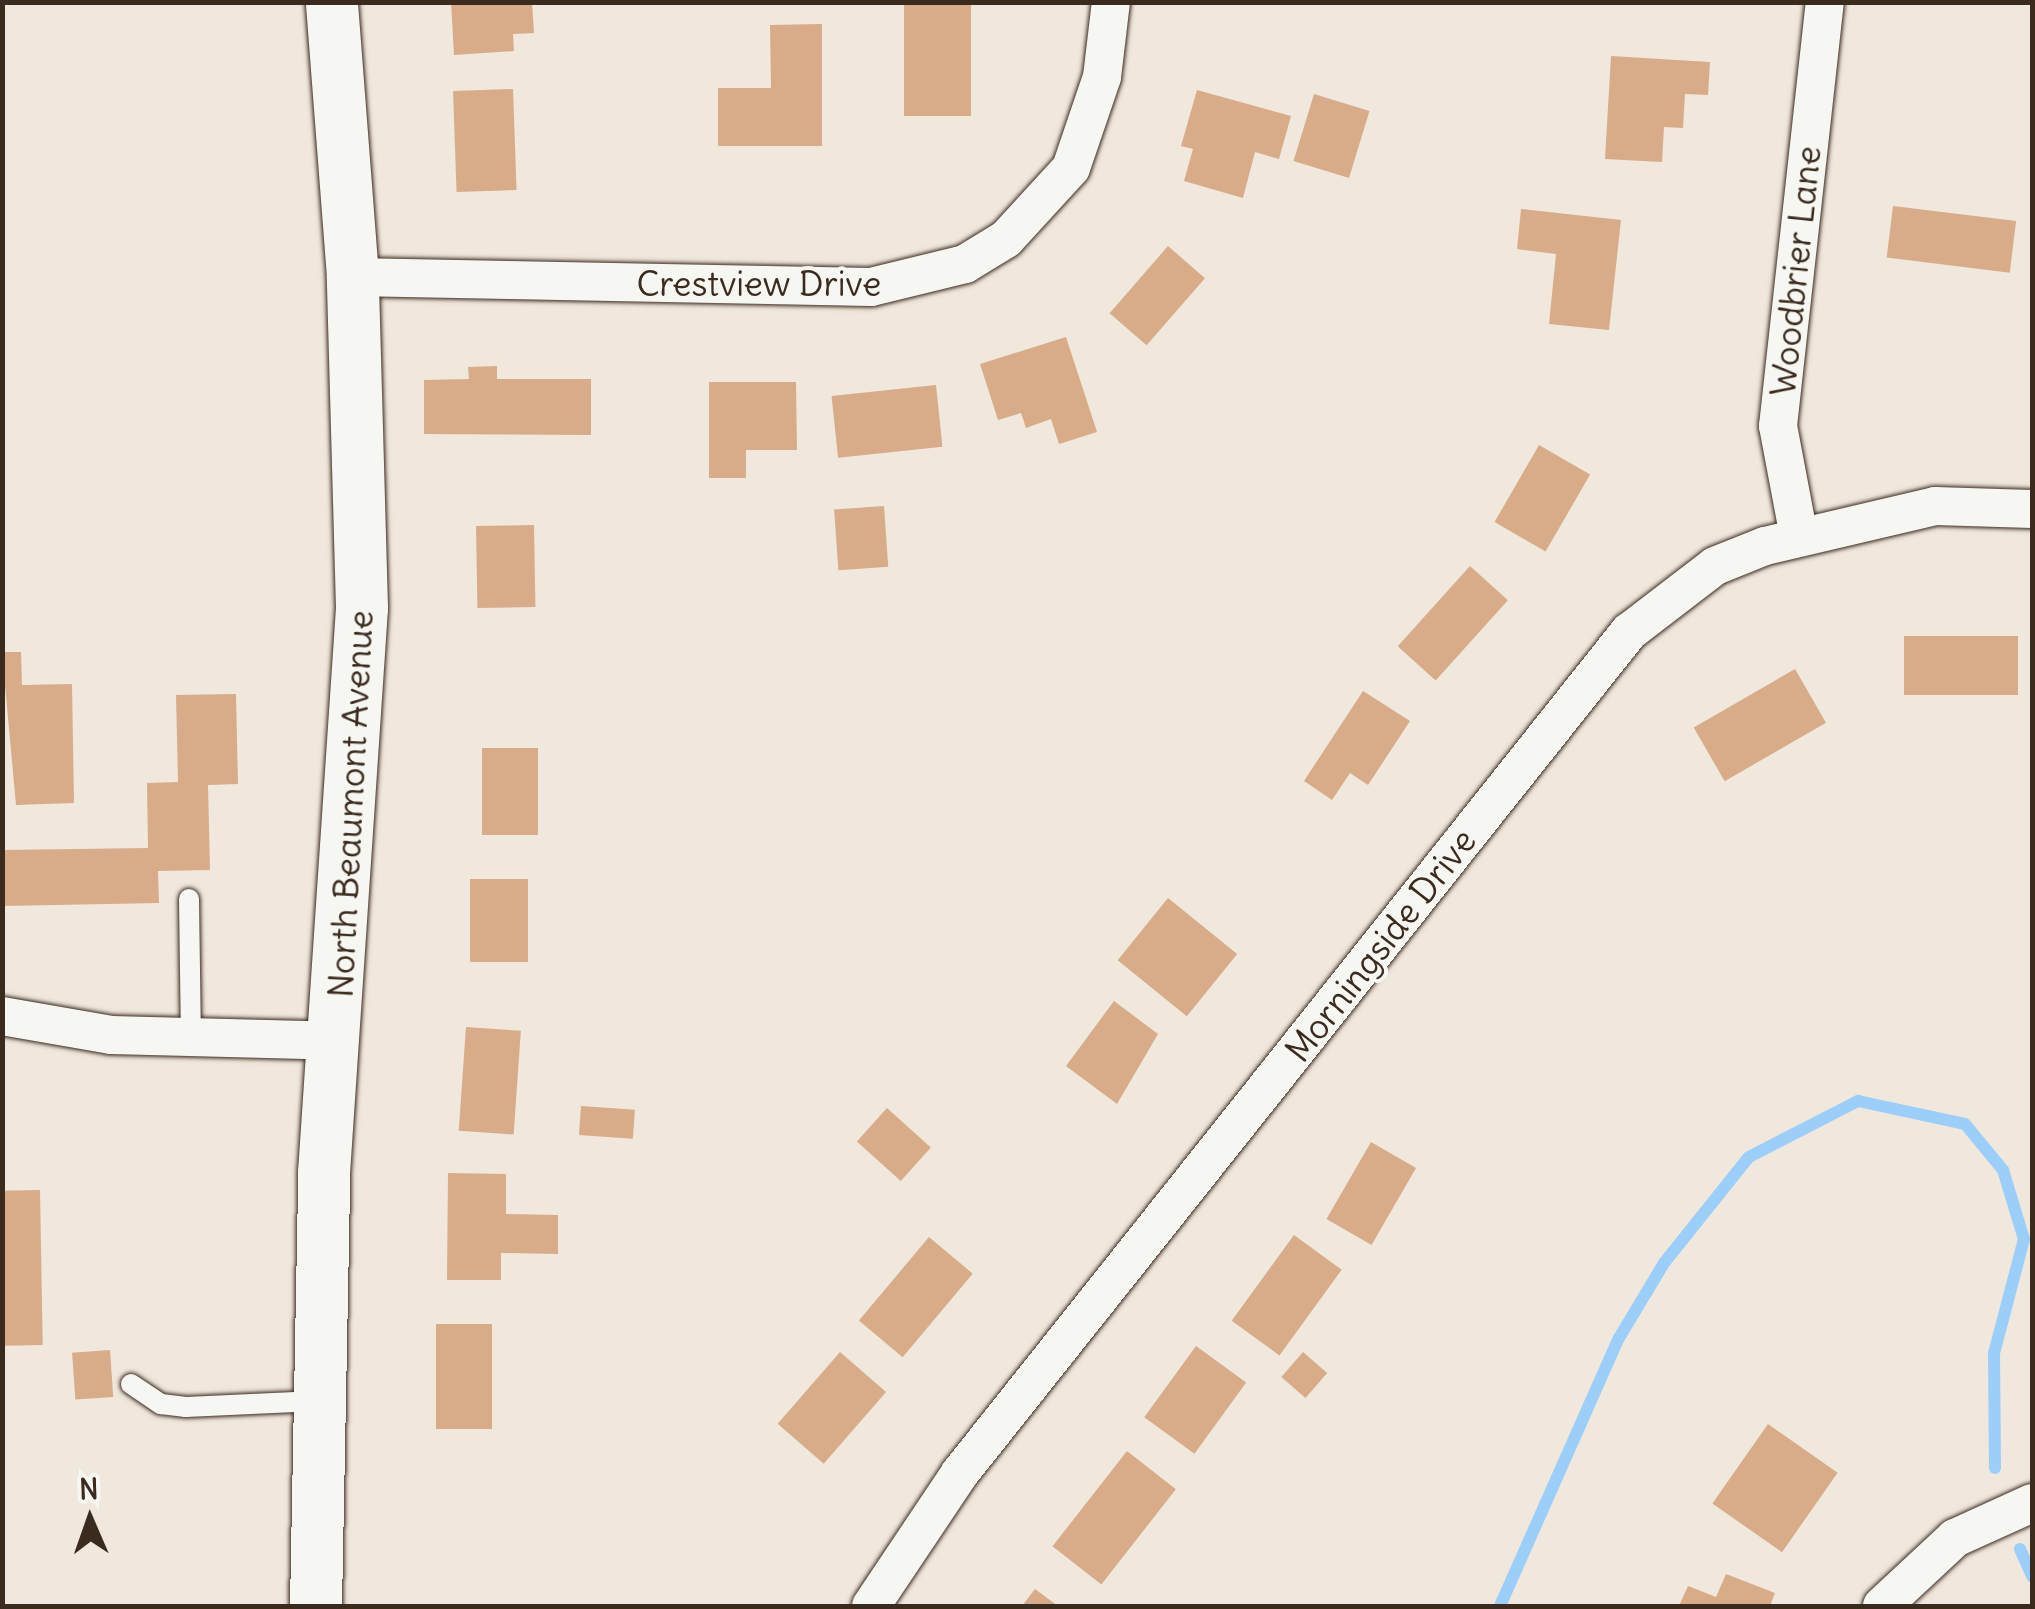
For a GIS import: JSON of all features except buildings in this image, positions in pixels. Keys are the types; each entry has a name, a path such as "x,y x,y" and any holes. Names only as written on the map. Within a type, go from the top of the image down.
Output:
{"street":[{"name":"North Beaumont Avenue","path":"316,1606 317,1401 362,608 353,277 332,2"},
{"name":"Crestview Drive","path":"353,277 871,287 965,264 1006,240 1070,168 1102,77 1110,2"},
{"name":"Woodbrier Lane","path":"1799,537 1778,426 1825,2"},
{"name":"Morningside Drive","path":"871,1606 960,1472 1629,632 1715,566 1799,537 1934,506 2032,509"},
{"path":"2,1016 111,1035 335,1040"},
{"path":"1884,1606 1955,1538 2032,1503"}],"lane":[{"path":"188,899 191,1037"},
{"path":"130,1384 160,1404 317,1401"}],"waterway":[{"path":"1500,1606 1619,1338 1664,1263 1749,1157 1858,1101 1965,1124 2003,1170 2024,1239 1994,1353 1995,1468"},
{"path":"2020,1549 2032,1576"}]}
